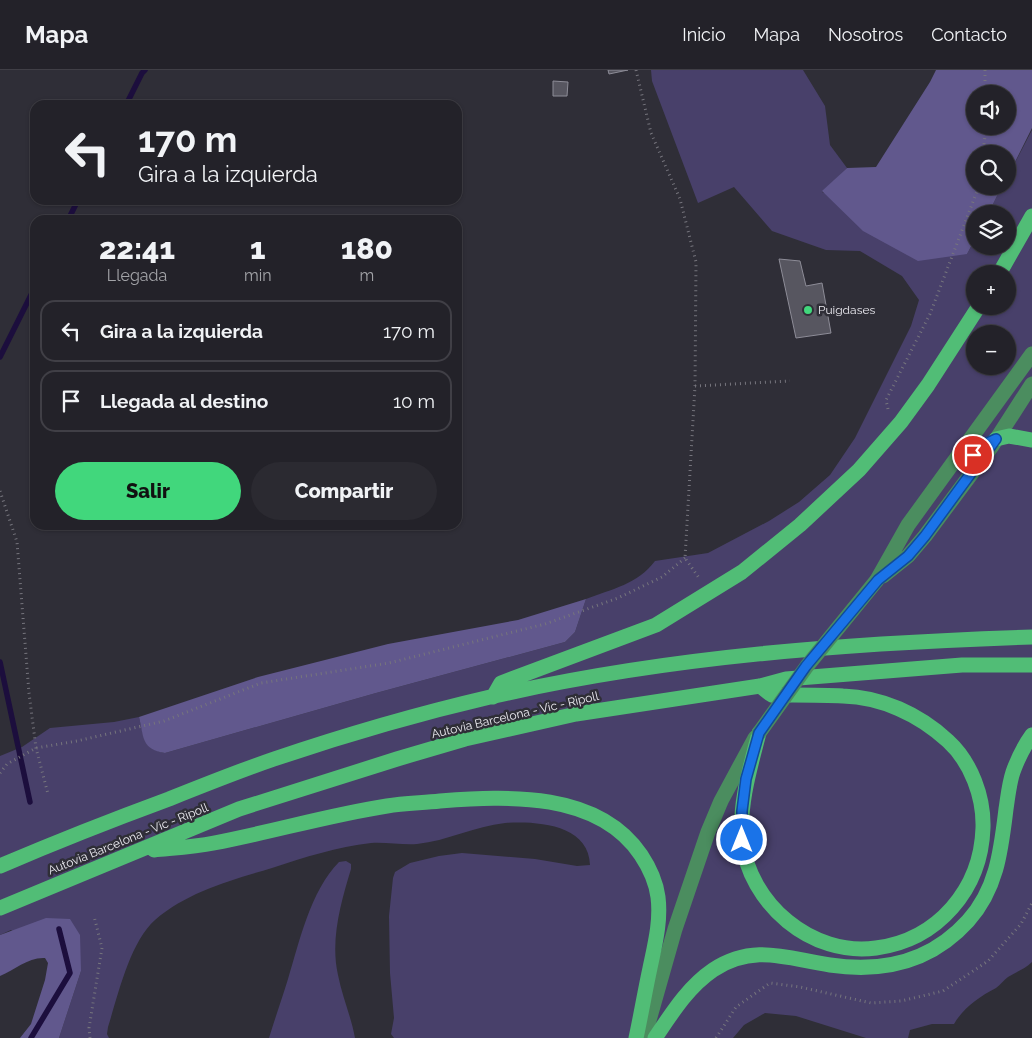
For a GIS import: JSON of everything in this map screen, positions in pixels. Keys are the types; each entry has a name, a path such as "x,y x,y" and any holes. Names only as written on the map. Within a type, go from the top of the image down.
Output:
{"highway":[{"path":"1004,265 1032,216"},
{"path":"493,697 501,683 656,626 742,572 800,525 859,470 901,422 928,385 973,315"},
{"path":"996,439 1010,436 1032,440"},
{"name":"Autovia Barcelona - Vic - Ripoll","path":"0,866 57,841 274,759 397,720 493,697 592,677 675,664 773,652 927,640 1032,637"},
{"name":"Autovia Barcelona - Vic - Ripoll","path":"0,908 240,809 465,739 576,714 760,686 786,679 962,665 1032,665"},
{"path":"759,733 746,779 742,811 742,840 747,864 756,887 783,918 802,932 822,942 846,948 876,948 904,941 931,928 950,912 965,892 975,870 981,849 983,822 980,796 976,784 968,768 950,742 915,717 891,705 869,699 845,696 772,695 760,686"},
{"path":"655,1038 688,992 702,979 714,969 744,956 771,954 830,965 869,968 904,963 923,955 948,940 968,921 981,904 997,871 1001,855 1012,773 1018,758 1032,735"},
{"path":"137,852 212,844 388,805 479,798 531,800 575,808 609,823 624,833 645,861 653,877 658,895 657,935 636,1038"}],"street":[{"path":"878,580 908,525 1032,354"},
{"path":"644,1038 675,929 708,832 736,772 759,733 806,666 878,580 908,556 930,528 996,439 1032,384"},
{"path":"886,564 906,545 973,455 981,446 996,439"}],"path":[{"path":"636,70 651,133 680,199 696,262 696,386 686,558 710,593"},
{"path":"985,70 986,85"},
{"path":"901,422 889,412 886,400 930,314 976,195"},
{"path":"696,386 790,381"},
{"path":"0,491 16,542 29,693 36,748 48,794"},
{"path":"0,773 7,764 36,748 77,741 164,721 261,683 389,663 545,624 618,598 662,578 686,558"},
{"path":"90,1038 89,1028 98,984 102,948 94,916"}],"shaded area":[{"path":"651,70 803,70 825,106 830,145 847,168 822,192 966,255 1016,255 1016,205 992,205 998,195 1016,195 1016,161 1032,130 1032,962 972,1003 962,1012 954,1024 932,1024 910,1030 908,1038 866,1038 796,1016 765,1013 744,1025 733,1038 394,1038 391,1034 394,1018 390,973 389,916 395,872 410,863 462,853 535,859 577,866 590,865 587,851 581,841 571,833 545,825 505,823 417,844 371,843 333,850 241,877 196,894 155,920 139,941 126,970 116,1000 108,1027 107,1034 109,1038 59,1038 81,971 11,930 0,935 0,756 22,747 50,728 114,722 139,717 148,745 165,753 565,642 575,632 586,599 615,589 633,580 655,561 708,553 769,521 799,502 830,475 855,438 911,326 919,300 902,276 860,251 826,250 772,231 734,187 698,203 652,81"},
{"path":"936,70 1032,70 1032,128 1016,160 1016,145 966,145 966,195 998,195 992,205 966,205 966,254 918,261 863,231 822,191 847,168 876,167"},
{"path":"586,599 575,632 565,642 165,753 157,751 148,745 143,736 139,717 258,677 388,644 518,620"},
{"path":"346,861 351,864 351,869 338,921 335,948 340,983 355,1038 269,1038 313,902 329,874 339,862"},
{"path":"46,918 70,919 80,935 81,971 59,1038 20,1038 31,1024 45,980 48,963 45,958 39,958 22,964 0,976 0,935"}],"building":[{"path":"608,70 628,70 609,74"},
{"path":"553,81 568,82 567,96 553,96"},
{"name":"Puigdases","path":"779,259 800,261 806,286 822,283 831,333 796,338"}],"waterway":[{"path":"128,100 145,70"},
{"path":"70,215 76,205"},
{"path":"0,357 30,297"},
{"path":"0,662 30,802"},
{"path":"31,1038 70,973 59,929"}],"place":[{"name":"Puigdases","path":"808,310"}],"route":[{"path":"742,840 742,811 746,779 759,733 806,666 878,580 908,556 925,536 996,439 981,446 973,455"}]}
